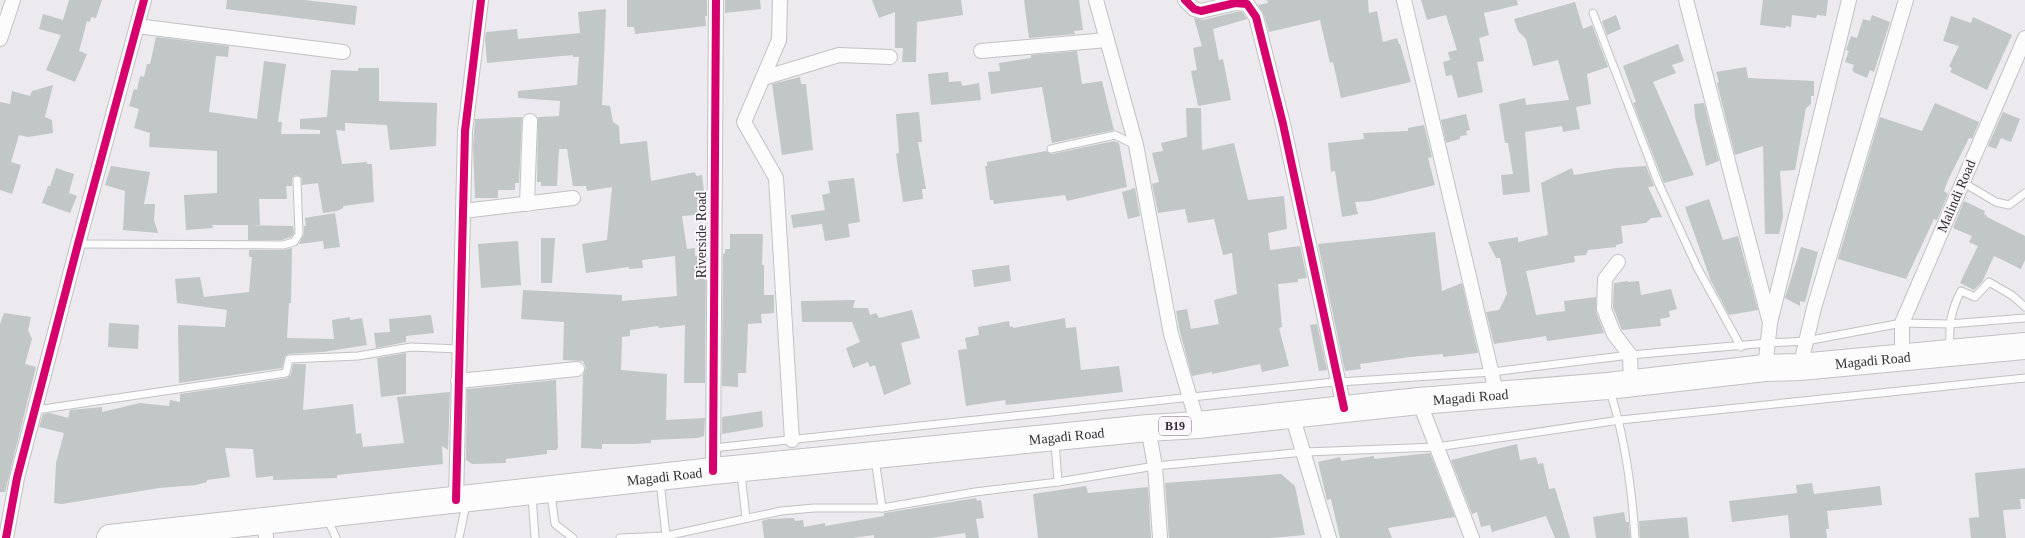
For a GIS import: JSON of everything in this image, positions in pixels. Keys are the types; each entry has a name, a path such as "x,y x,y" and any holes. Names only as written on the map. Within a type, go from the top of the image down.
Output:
{"highway":[{"name":"Magadi Road","path":"127,537 266,530 326,514 660,477 713,459 740,468 1148,428 1198,425 1419,401 1495,384 1620,385 1767,355 1800,367 2025,346"}],"street":[{"path":"0,39 13,0"},
{"path":"6,538 17,478 144,0"},
{"path":"461,499 458,381 465,131 481,0"},
{"name":"Riverside Road","path":"713,459 716,0"},
{"path":"780,0 779,40 744,122 776,178 792,440"},
{"path":"1096,0 1136,145 1171,334 1198,425"},
{"path":"1185,0 1194,9 1201,11 1235,3 1247,4 1256,17 1283,124 1340,382 1344,408"},
{"path":"1404,0 1495,384"},
{"path":"1686,0 1770,323"},
{"path":"1767,355 1770,323 1849,0"},
{"path":"1800,367 1906,0"},
{"path":"137,26 343,52"},
{"name":"Malindi Road","path":"1902,358 1902,323 2025,38"},
{"path":"981,51 1107,40"},
{"path":"763,78 839,55 890,57"},
{"path":"527,204 530,121"},
{"path":"463,211 573,198"},
{"path":"1618,262 1605,279 1604,309 1614,334 1630,355 1620,385"},
{"path":"458,381 577,369"},
{"path":"1419,401 1472,538"},
{"path":"1292,415 1329,538"},
{"path":"1148,428 1155,466 1160,538"}],"lane":[{"path":"1593,13 1658,182 1698,267 1741,347"},
{"path":"1051,148 1115,136 1136,145"},
{"path":"78,244 283,245 294,242 300,234 297,180"},
{"path":"1962,182 1996,202 2009,205 2025,194"},
{"path":"1950,353 1949,324 1954,305 1961,291 1975,296 1989,282 2013,296 2025,308"},
{"path":"713,459 792,440 1190,396 1340,382 1495,384 1630,355 1741,347 1767,355 1806,341 1902,323 1949,324 2025,318"},
{"path":"36,410 286,373 289,359 358,356 410,347 460,349"},
{"path":"620,538 666,536 781,511 814,508 882,508 975,492 1058,482 1155,466 1304,452 1437,447 1620,420 2025,378"},
{"path":"1620,385 1620,420 1633,501 1635,538"},
{"path":"1054,438 1058,482"},
{"path":"874,455 882,508"},
{"path":"740,468 746,518"},
{"path":"660,477 666,536"},
{"path":"535,538 541,490"},
{"path":"541,490 555,524 573,538"},
{"path":"459,538 461,499"},
{"path":"326,514 336,538"}],"building":[{"path":"69,0 102,0 96,18 91,17 90,22 87,21 79,51 87,54 75,82 46,70 61,35 39,29 43,14 63,20"},
{"path":"227,0 304,0 357,6 355,25 226,9"},
{"path":"627,0 707,0 706,26 635,34 634,27 627,27"},
{"path":"725,0 760,0 761,9 725,13"},
{"path":"872,0 961,0 963,15 917,22 916,62 902,62 903,48 895,48 895,12 879,18"},
{"path":"1024,0 1079,0 1083,30 1074,31 1075,34 1029,38"},
{"path":"1267,0 1368,0 1369,13 1377,11 1383,42 1397,38 1411,82 1341,98 1333,62 1330,63 1320,20 1269,32 1264,15 1258,5 1268,3"},
{"path":"1421,0 1517,0 1518,5 1484,13 1489,35 1479,38 1484,61 1477,62 1483,92 1458,98 1452,75 1446,76 1443,62 1450,60 1448,52 1457,50 1446,15 1427,20"},
{"path":"1763,0 1828,0 1826,16 1817,15 1816,18 1792,15 1791,27 1786,26 1785,28 1760,25"},
{"path":"1575,2 1583,29 1592,25 1608,67 1587,74 1591,104 1576,107 1580,129 1563,132 1562,126 1525,132 1530,192 1503,195 1501,175 1513,174 1508,143 1505,143 1499,104 1525,98 1526,105 1569,100 1558,60 1533,66 1526,39 1518,31 1514,19"},
{"path":"606,9 602,105 610,106 613,122 619,126 620,144 647,141 651,181 695,172 696,176 702,175 706,209 706,214 682,216 687,249 695,248 695,256 706,255 705,383 684,383 685,325 630,330 630,336 622,337 621,370 667,374 666,420 705,418 704,436 698,438 651,440 651,443 602,444 602,449 581,448 583,375 586,368 583,361 563,360 564,322 521,319 523,290 622,295 622,301 677,296 675,256 642,260 643,268 629,269 629,267 586,273 582,244 607,240 612,187 587,191 586,186 573,186 567,149 559,149 557,186 541,186 541,182 537,182 538,117 559,116 560,101 518,98 518,91 577,85 579,57 573,57 573,55 487,63 485,39 486,32 517,29 518,39 580,33 578,12"},
{"path":"1242,12 1247,19 1213,29 1219,60 1223,59 1231,100 1198,106 1191,71 1197,70 1193,48 1202,46 1194,18 1203,20"},
{"path":"1616,15 1621,29 1607,35 1602,21"},
{"path":"1872,15 1890,22 1874,72 1870,70 1867,78 1853,72 1854,65 1845,62 1849,51 1846,50 1851,36 1857,38 1863,19 1870,21"},
{"path":"1951,16 1971,23 1973,17 2012,35 1987,90 1950,72 1952,68 1949,66 1959,46 1943,41"},
{"path":"156,37 229,46 228,57 216,56 209,112 257,119 264,61 286,64 278,122 282,122 281,134 320,134 320,130 300,129 300,119 327,117 331,70 358,71 358,68 379,68 379,101 437,103 436,146 390,150 387,125 345,123 345,131 336,130 342,164 367,162 367,164 372,164 374,202 343,206 343,208 337,211 323,213 318,183 302,185 302,178 296,175 292,178 292,186 286,186 287,199 259,199 260,225 212,225 213,228 186,230 184,195 217,193 217,151 149,147 150,133 134,128 139,109 129,106 134,89 137,90 140,76 144,77 147,64 150,64"},
{"path":"1678,44 1684,61 1672,65 1676,73 1653,82 1694,175 1664,183 1633,103 1636,102 1623,66"},
{"path":"1077,51 1082,84 1102,81 1114,130 1052,143 1042,87 991,94 988,72 1000,71 999,63 1031,58 1031,55"},
{"path":"1746,67 1748,78 1814,81 1814,96 1811,96 1811,104 1806,108 1795,170 1780,171 1783,217 1779,234 1765,234 1763,146 1735,155 1717,83 1719,82 1716,72"},
{"path":"948,72 949,82 961,81 962,86 979,83 981,100 931,105 928,74"},
{"path":"800,77 801,84 806,84 813,150 782,155 772,84"},
{"path":"53,85 45,117 52,120 53,133 28,137 19,135 11,162 21,165 12,194 0,190 0,102 10,104 12,91 30,96 32,91"},
{"path":"1704,103 1719,161 1706,166 1694,104"},
{"path":"1935,103 1979,122 1972,139 1969,138 1949,178 1944,191 1948,194 1937,220 1934,219 1906,279 1838,259 1880,117 1922,131"},
{"path":"1186,108 1201,108 1202,150 1234,143 1248,200 1284,196 1287,229 1268,233 1270,250 1300,246 1307,278 1298,279 1298,282 1278,284 1282,327 1279,328 1289,366 1262,372 1260,364 1212,374 1212,372 1192,376 1176,311 1187,309 1191,329 1219,324 1214,300 1237,294 1232,253 1223,255 1214,219 1188,223 1185,209 1158,213 1152,184 1159,182 1152,153 1163,151 1161,143 1187,137"},
{"path":"919,112 922,142 918,142 926,189 922,189 923,199 903,202 896,154 899,153 896,114"},
{"path":"2003,112 2020,119 2011,142 2001,138 1996,149 1988,146"},
{"path":"1466,114 1470,130 1466,131 1467,135 1460,136 1460,139 1446,143 1441,120"},
{"path":"522,117 519,183 515,183 515,190 498,190 498,198 475,198 473,146 475,119"},
{"path":"1424,125 1432,157 1428,158 1435,185 1370,201 1355,202 1358,214 1342,217 1335,171 1331,172 1328,143 1364,139 1363,133 1408,131 1408,128"},
{"path":"1114,141 1119,143 1127,187 1067,201 1065,195 994,204 993,200 990,200 985,166 987,166 987,162 1046,151 1052,154"},
{"path":"111,166 150,172 144,204 155,204 154,220 158,233 123,230 125,191 105,185"},
{"path":"1646,166 1654,186 1648,187 1662,217 1651,218 1646,223 1621,226 1623,243 1616,245 1616,247 1588,250 1586,255 1574,256 1575,262 1526,271 1536,315 1565,311 1564,301 1596,297 1596,312 1604,333 1547,341 1546,336 1494,344 1486,312 1499,310 1507,294 1500,258 1496,258 1488,242 1518,237 1518,242 1548,235 1541,183 1572,168 1574,175 1616,168"},
{"path":"56,168 74,174 69,193 77,196 70,213 42,203"},
{"path":"854,178 860,222 848,224 850,237 825,241 822,224 793,228 791,215 825,210 822,195 830,193 828,181"},
{"path":"1135,188 1140,216 1128,219 1122,192"},
{"path":"1709,199 1723,240 1738,236 1758,310 1729,315 1711,281 1685,207"},
{"path":"1964,201 1985,211 1984,214 1987,217 2025,236 2025,260 2021,269 1994,256 1982,282 1974,290 1960,283 1978,246 1969,242 1972,236 1953,228"},
{"path":"335,213 340,247 324,249 323,241 299,244 304,234 304,226 306,226 305,218"},
{"path":"248,225 293,226 294,233 291,237 282,240 248,240"},
{"path":"1435,232 1442,291 1462,283 1478,353 1443,357 1443,354 1410,357 1360,364 1361,369 1345,371 1318,244"},
{"path":"730,234 763,234 762,265 764,265 764,295 774,295 774,313 761,314 762,323 748,324 746,373 738,373 738,387 722,386 723,254 725,249 730,249"},
{"path":"541,238 555,238 552,283 541,283"},
{"path":"518,241 521,285 481,288 478,244"},
{"path":"1801,247 1818,252 1805,302 1800,301 1800,306 1785,298"},
{"path":"292,248 291,303 289,303 287,338 334,339 332,320 350,317 350,320 362,318 367,345 323,352 288,354 285,356 282,368 179,383 178,325 225,327 227,310 177,303 175,279 200,277 204,297 249,292 252,257 249,257 249,250 283,250"},
{"path":"1009,265 1011,281 974,287 972,270"},
{"path":"1639,281 1641,295 1671,289 1677,309 1669,311 1670,317 1660,319 1661,326 1622,330 1613,307 1614,283"},
{"path":"855,300 853,308 868,308 870,315 876,313 879,318 912,310 920,338 901,343 911,384 884,395 875,365 870,367 868,362 853,368 846,348 860,342 852,322 802,322 801,301"},
{"path":"4,313 31,317 28,330 32,339 25,364 36,367 5,492 0,492 0,324"},
{"path":"431,315 434,333 406,336 406,342 376,348 374,333 390,332 389,319"},
{"path":"1065,318 1066,328 1076,327 1081,370 1119,366 1123,392 1006,405 1005,400 966,406 958,350 967,349 965,338 979,335 978,327 1009,321 1010,327 1013,326 1013,328"},
{"path":"109,323 139,325 138,349 108,347"},
{"path":"1317,324 1327,370 1319,371 1310,325"},
{"path":"406,353 406,394 381,397 377,358"},
{"path":"293,364 306,364 303,410 353,404 356,434 361,433 363,447 404,443 397,397 450,392 448,450 442,446 443,464 337,475 337,478 273,480 273,476 256,478 253,449 225,448 230,477 207,480 207,482 196,485 159,488 62,504 54,503 56,463 64,433 39,427 43,414 50,413 68,418 70,410 102,407 102,412 140,403 169,406 170,400 180,402 180,394 287,378 291,375"},
{"path":"556,380 558,448 556,450 547,450 547,454 506,459 506,463 472,464 466,460 467,389"},
{"path":"762,411 763,427 722,434 722,417"},
{"path":"1517,444 1520,460 1536,457 1538,464 1543,463 1549,489 1555,488 1570,538 1555,538 1546,516 1492,532 1490,525 1481,527 1477,512 1472,514 1451,460"},
{"path":"1430,453 1455,517 1388,528 1392,538 1340,538 1331,499 1327,500 1318,462 1340,457 1341,461 1374,456 1374,459"},
{"path":"2025,468 2025,499 2020,499 2021,509 2003,510 2006,538 1971,538 1969,518 1979,517 1975,473"},
{"path":"1281,474 1295,486 1305,535 1269,538 1169,538 1165,483"},
{"path":"1812,483 1814,494 1880,486 1882,505 1827,511 1829,529 1826,529 1827,538 1790,538 1788,515 1732,522 1729,501 1797,493 1796,485"},
{"path":"1086,486 1088,493 1148,487 1151,538 1038,538 1033,494"},
{"path":"976,498 977,501 981,500 984,518 976,519 979,538 966,538 965,533 931,538 874,538 874,535 852,538 764,538 762,521 769,519 794,518 795,521 803,520 804,527 825,523 825,526 884,516 884,513"},
{"path":"1624,512 1626,522 1629,522 1630,538 1596,538 1593,517"},
{"path":"1687,517 1689,538 1640,538 1639,521"}],"cycle path":[{"path":"6,538 17,478 144,0"},
{"path":"456,500 465,131 481,0"},
{"path":"713,471 716,0"},
{"path":"1185,0 1194,9 1201,11 1235,3 1247,4 1256,17 1283,124 1344,408"}]}
